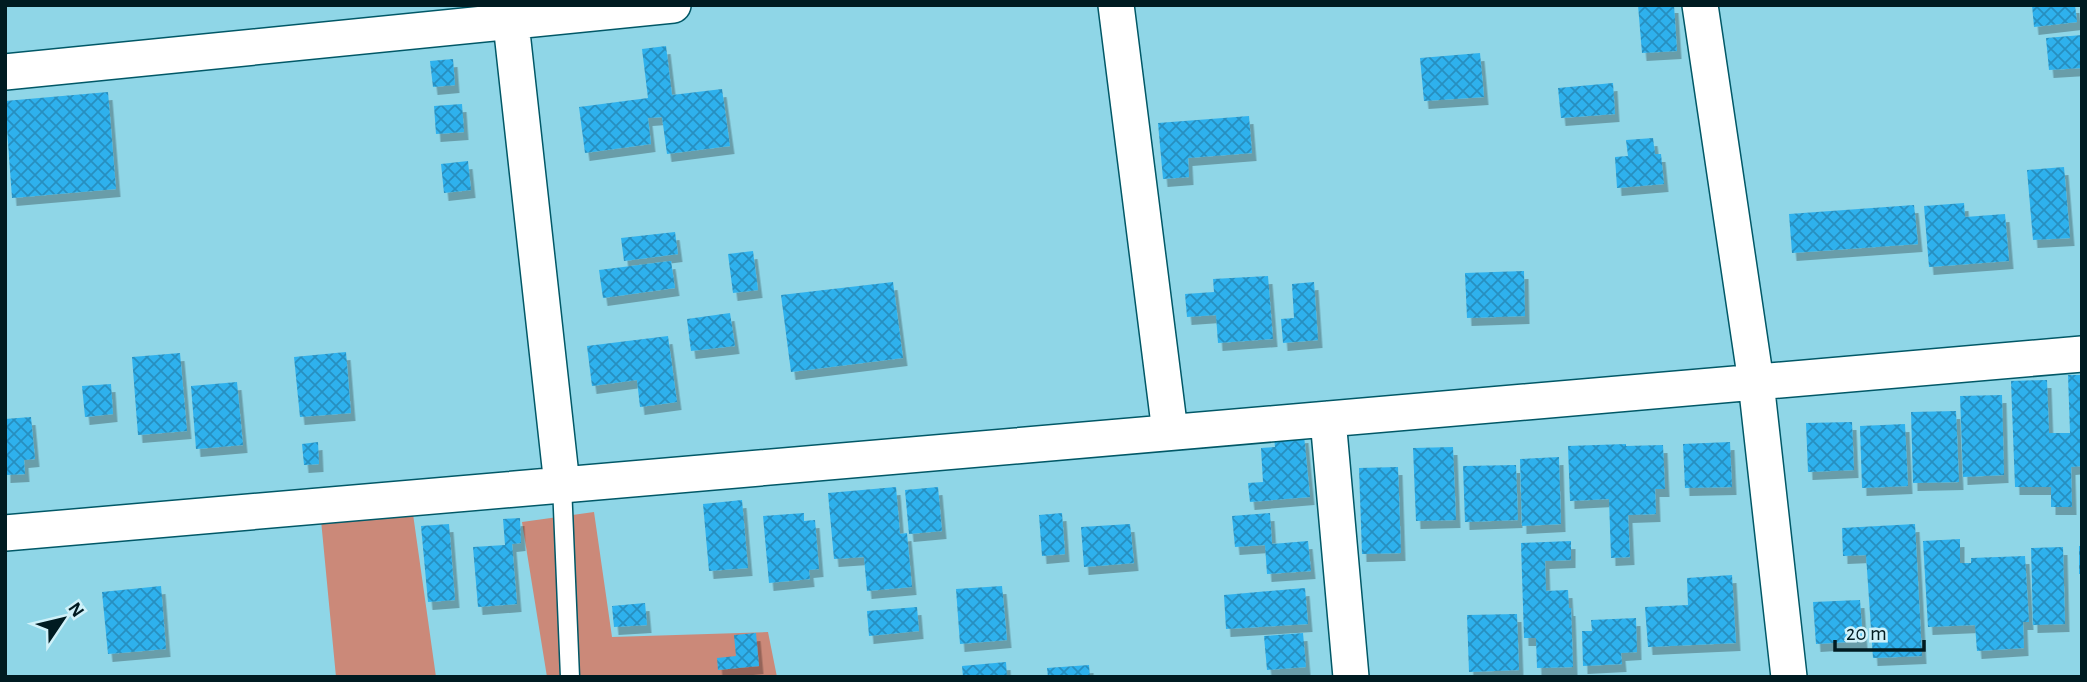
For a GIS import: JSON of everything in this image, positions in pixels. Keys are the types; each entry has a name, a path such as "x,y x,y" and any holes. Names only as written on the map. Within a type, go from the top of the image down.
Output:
{"street":[{"path":"5,72 510,13 673,5"},
{"path":"1116,5 1170,432"},
{"path":"1700,5 1756,382 1788,677"},
{"path":"510,13 562,485"},
{"path":"5,533 2082,354"},
{"path":"1328,419 1351,677"}],"lane":[{"path":"562,485 570,677"}],"shaded area":[{"path":"594,512 612,637 768,632 777,677 547,677 522,522"},
{"path":"413,514 436,677 336,677 321,520"}],"building":[{"path":"1638,5 1674,5 1677,51 1642,53"},
{"path":"2032,5 2075,5 2077,22 2034,27"},
{"path":"2082,35 2082,68 2049,70 2046,38"},
{"path":"666,46 672,95 722,89 730,146 667,154 662,117 648,118 651,144 585,153 579,107 648,98 642,49"},
{"path":"1480,53 1484,97 1424,101 1420,58"},
{"path":"453,59 455,85 433,87 430,61"},
{"path":"1613,83 1615,114 1561,118 1558,88"},
{"path":"108,92 116,189 12,198 5,101"},
{"path":"462,104 464,132 436,134 434,106"},
{"path":"1249,116 1252,153 1188,158 1189,177 1163,179 1158,123"},
{"path":"1653,138 1655,154 1661,154 1664,184 1617,188 1615,157 1628,156 1626,140"},
{"path":"468,161 471,190 444,193 441,164"},
{"path":"2064,167 2070,238 2033,240 2027,170"},
{"path":"1964,203 1965,217 2005,214 2009,261 1929,267 1924,206"},
{"path":"1914,205 1918,244 1792,253 1789,214"},
{"path":"675,232 678,254 624,261 621,238"},
{"path":"753,251 758,290 733,293 728,254"},
{"path":"671,261 675,288 603,298 599,270"},
{"path":"1524,271 1525,316 1467,318 1465,273"},
{"path":"1268,276 1273,339 1218,343 1216,315 1187,317 1185,294 1214,292 1213,279"},
{"path":"893,282 903,358 791,372 781,295"},
{"path":"1314,282 1318,340 1283,343 1281,319 1294,318 1292,284"},
{"path":"730,313 735,346 691,351 687,319"},
{"path":"668,336 677,402 640,407 637,380 592,386 587,346"},
{"path":"346,352 351,413 300,417 294,357"},
{"path":"180,353 187,431 138,435 132,357"},
{"path":"2068,375 2082,375 2082,466 2071,467 2072,507 2051,507 2051,487 2015,487 2011,381 2047,380 2049,433 2070,433"},
{"path":"237,382 243,445 196,449 191,386"},
{"path":"111,384 113,414 85,417 82,386"},
{"path":"2002,395 2004,475 1963,477 1960,396"},
{"path":"1956,411 1959,482 1913,483 1911,412"},
{"path":"31,417 35,459 24,460 25,474 6,475 5,419"},
{"path":"1852,422 1854,470 1808,472 1806,423"},
{"path":"1905,424 1908,486 1862,488 1860,426"},
{"path":"1304,435 1310,497 1250,502 1248,483 1263,482 1261,448 1275,447 1274,437"},
{"path":"318,442 319,464 304,465 302,444"},
{"path":"1730,442 1732,487 1685,488 1683,444"},
{"path":"1663,445 1665,489 1655,489 1656,514 1628,515 1630,557 1611,558 1609,499 1570,501 1568,446"},
{"path":"1453,447 1456,520 1416,521 1413,448"},
{"path":"1559,457 1561,524 1522,526 1520,459"},
{"path":"1516,465 1518,520 1465,522 1463,466"},
{"path":"1398,467 1401,553 1362,554 1359,468"},
{"path":"896,487 900,534 907,533 912,587 867,591 864,557 834,559 828,493"},
{"path":"938,487 942,531 909,534 905,490"},
{"path":"742,500 748,568 709,571 703,504"},
{"path":"804,513 804,521 815,520 819,569 809,570 810,579 769,583 763,516"},
{"path":"1062,513 1065,554 1042,556 1039,515"},
{"path":"1270,513 1272,544 1308,541 1311,571 1267,574 1265,545 1235,547 1232,516"},
{"path":"520,518 521,543 512,544 517,604 478,607 473,547 505,545 503,519"},
{"path":"449,524 455,600 428,602 421,526"},
{"path":"1130,524 1134,563 1084,567 1081,527"},
{"path":"1915,524 1922,656 1873,658 1866,555 1843,556 1842,528"},
{"path":"1960,539 1960,563 1971,563 1971,558 2025,556 2029,622 2023,622 2024,648 1977,651 1975,625 1928,627 1923,541"},
{"path":"1571,541 1571,560 1545,561 1546,591 1568,590 1573,667 1537,668 1536,638 1524,638 1521,543"},
{"path":"2079,546 2082,546 2082,574 2079,574"},
{"path":"2063,547 2065,624 2033,625 2031,548"},
{"path":"1732,575 1736,643 1648,647 1645,607 1688,605 1687,578"},
{"path":"161,586 166,649 108,654 102,592"},
{"path":"1002,586 1007,640 960,644 956,589"},
{"path":"1305,588 1308,624 1226,629 1224,595"},
{"path":"1860,600 1863,641 1816,644 1813,602"},
{"path":"645,603 647,625 614,627 612,606"},
{"path":"917,607 919,631 869,636 867,611"},
{"path":"1517,614 1519,670 1469,672 1467,615"},
{"path":"1636,618 1637,652 1621,653 1622,664 1583,666 1582,631 1592,631 1591,620"},
{"path":"756,633 759,666 718,670 717,658 736,656 734,635"},
{"path":"1303,633 1306,667 1267,670 1264,636"},
{"path":"1006,662 1007,677 963,677 962,666"},
{"path":"1089,665 1090,677 1048,677 1047,668"}]}
